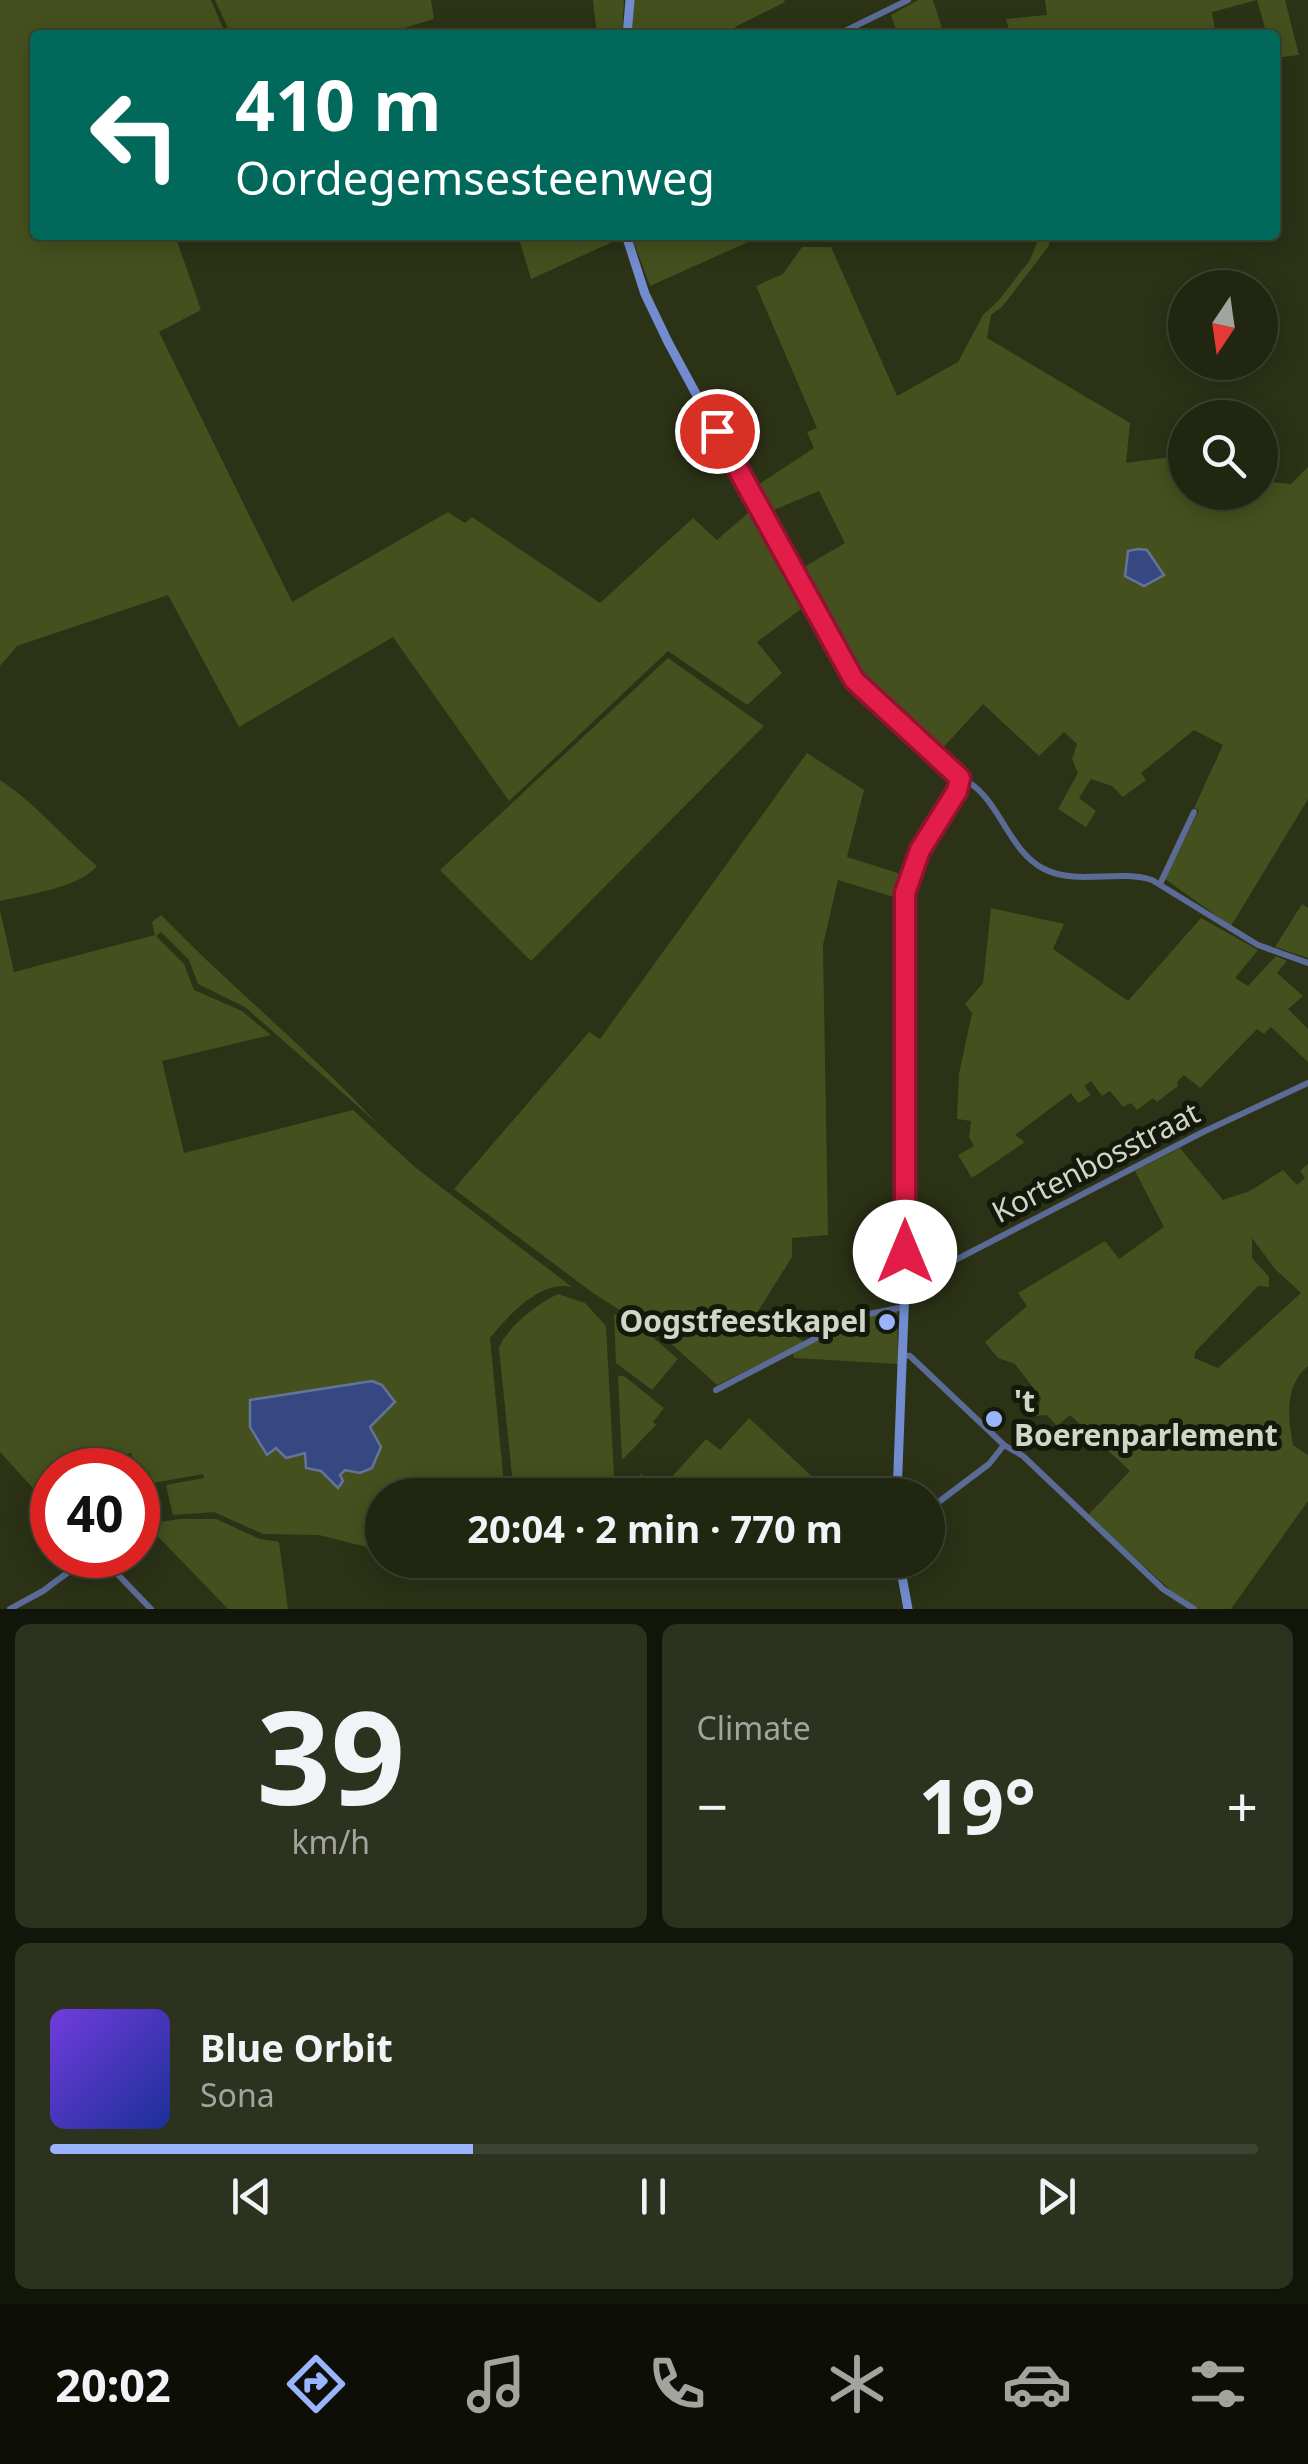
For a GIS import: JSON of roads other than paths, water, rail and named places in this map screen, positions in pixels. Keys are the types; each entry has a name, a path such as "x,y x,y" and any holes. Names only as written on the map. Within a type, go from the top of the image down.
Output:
{"street":[{"path":"627,30 630,0"},
{"path":"847,30 908,0"},
{"path":"628,240 668,342 854,680 960,778 976,787 1018,846 1046,870 1077,877 1135,876 1160,884 1258,945 1308,963"},
{"path":"898,1478 905,1286 905,893 920,850 957,791 960,778"},
{"path":"1160,884 1194,812"},
{"name":"Kortenbosstraat","path":"905,1286 1191,1138 1308,1083"},
{"path":"716,1390 872,1311 904,1307"},
{"path":"902,1354 910,1356 1004,1444 1023,1456 1163,1589 1194,1609"},
{"path":"945,1497 989,1464 1004,1444"},
{"path":"10,1609 43,1591 90,1556 103,1559 150,1609"},
{"path":"903,1578 908,1609"}],"water":[{"path":"1147,550 1164,575 1144,586 1125,576 1128,551"},
{"path":"372,1381 382,1385 395,1402 370,1427 381,1447 372,1468 360,1473 345,1470 338,1488 321,1471 306,1468 305,1453 286,1458 276,1448 267,1455 250,1427 250,1400"}],"place":[{"name":"Oogstfeestkapel","path":"887,1322"},
{"name":"'t Boerenparlement","path":"994,1419"}]}
